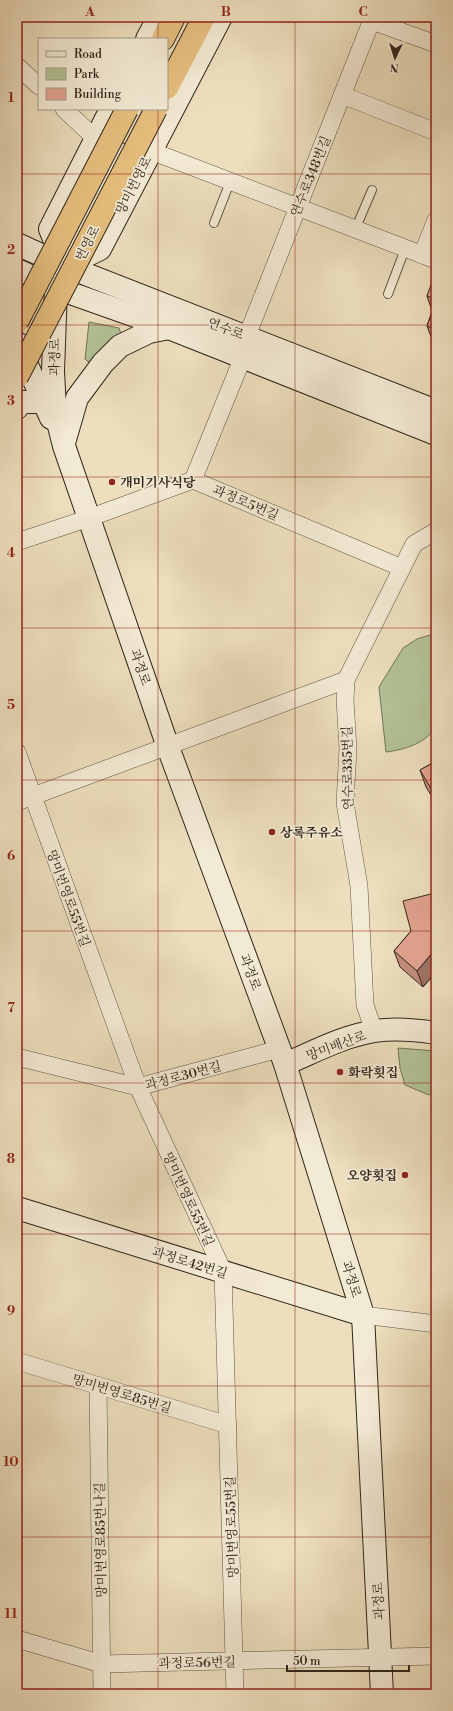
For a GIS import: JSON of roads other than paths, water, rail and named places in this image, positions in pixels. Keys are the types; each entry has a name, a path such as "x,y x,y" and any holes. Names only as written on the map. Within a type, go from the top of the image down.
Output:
{"highway":[{"path":"164,38 174,17"},
{"path":"168,86 204,17"},
{"name":"번영로","path":"17,322 126,110"},
{"name":"번영로","path":"17,376 155,110"}],"main road":[{"path":"148,38 159,17"},
{"name":"망미번영로","path":"65,266 100,249 221,17"},
{"path":"65,266 50,229 110,110"},
{"name":"연수로","path":"17,244 65,266 436,411"},
{"name":"과정로","path":"65,266 56,288 54,386 55,410 64,446 168,747 282,1056 363,1315 382,1694"},
{"name":"연수로","path":"17,270 56,288 169,328 436,434"},
{"path":"64,446 77,398 102,363 120,346 149,332 169,328"},
{"path":"17,343 64,446"},
{"path":"17,408 20,402 44,402"},
{"name":"망미배산로","path":"282,1056 374,1031 413,1029 436,1033"},
{"name":"과정로42번길","path":"17,1208 363,1315"}],"street":[{"path":"373,19 436,44"},
{"name":"연수로348번길","path":"246,336 373,19"},
{"path":"17,66 38,85"},
{"path":"342,95 436,132"},
{"path":"65,110 96,139"},
{"path":"151,151 429,258 436,220"},
{"name":"연수로","path":"193,480 243,357"},
{"path":"17,542 193,480"},
{"name":"과정로5번길","path":"193,480 402,568"},
{"name":"연수로335번길","path":"374,1031 365,1005 359,886 345,803 348,749 345,700 346,680 414,544 436,531"},
{"path":"17,802 346,680"},
{"name":"망미번영로55번길","path":"17,752 138,1087 223,1272 235,1694"},
{"name":"과정로30번길","path":"17,1056 138,1087 282,1056"},
{"path":"363,1315 436,1324"},
{"name":"망미번영로85번길","path":"17,1361 228,1425"},
{"name":"망미번영로85번나길","path":"98,1386 102,1694"},
{"name":"과정로56번길","path":"17,1639 102,1664 436,1656"}],"lane":[{"path":"214,223 230,182"},
{"path":"355,230 372,190"},
{"path":"388,294 405,249"}],"place":[{"name":"개미기사식당","path":"112,482"},
{"name":"상록주유소","path":"272,832"},
{"name":"화락횟집","path":"340,1072"},
{"name":"오양횟집","path":"405,1175"}]}
